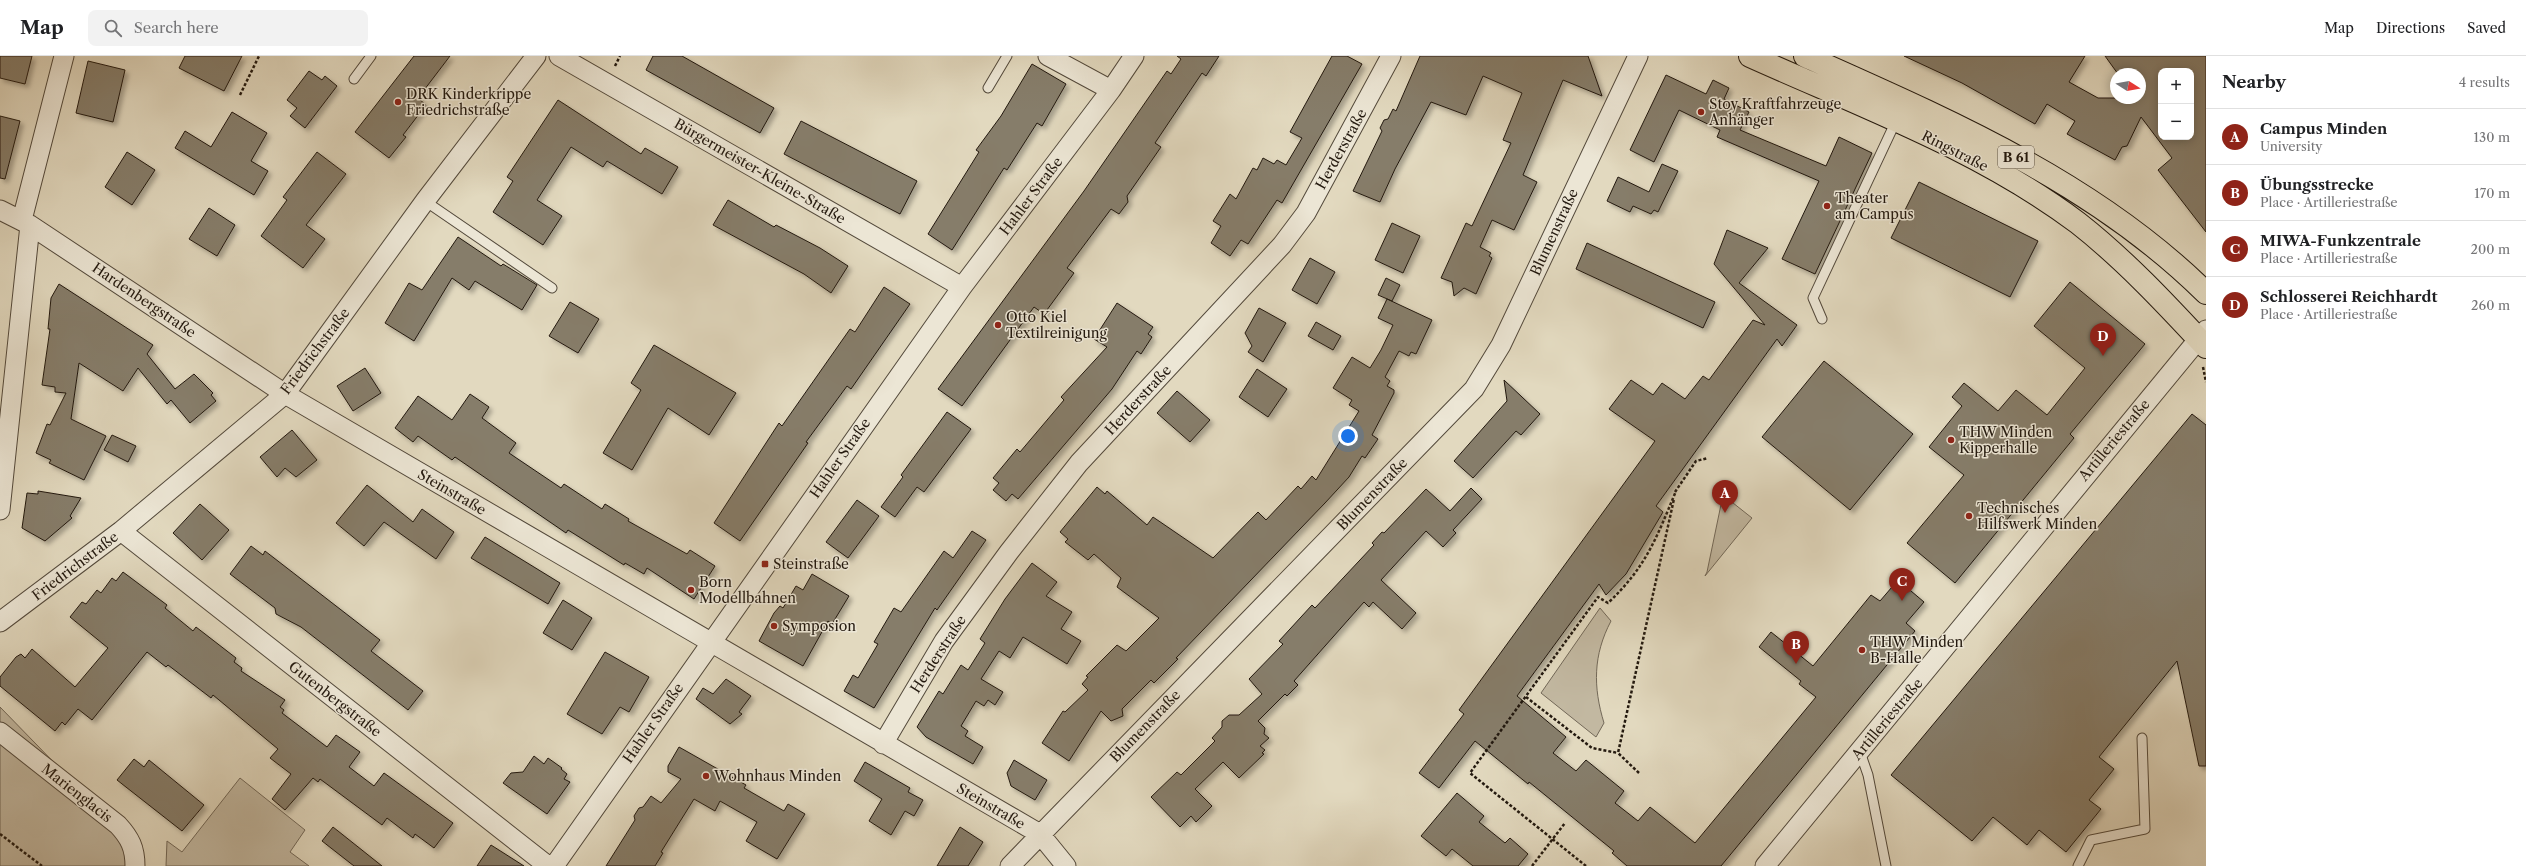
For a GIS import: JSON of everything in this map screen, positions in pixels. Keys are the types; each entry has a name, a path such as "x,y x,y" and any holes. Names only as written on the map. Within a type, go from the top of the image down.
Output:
{"main road":[{"name":"Ringstraße","path":"1750,56 1896,121 1968,156 2049,203 2100,242 2203,339"},
{"name":"Ringstraße","path":"1805,56 2000,148 2063,183 2123,222 2177,266 2206,293"}],"street":[{"path":"0,510 26,222 64,56"},
{"name":"Friedrichstraße","path":"1,618 121,532 285,394 425,201 536,56"},
{"name":"Bürgermeister-Kleine-Straße","path":"559,56 962,287"},
{"path":"1048,56 1111,90"},
{"name":"Hahler Straße","path":"554,866 710,642 962,287 1111,90 1134,56"},
{"name":"Herderstraße","path":"883,744 944,641 1009,552 1079,463 1287,239 1306,213 1391,56"},
{"name":"Blumenstraße","path":"1010,866 1474,389 1501,345 1638,56"},
{"name":"Hardenbergstraße","path":"0,210 26,222 285,394"},
{"name":"Artilleriestraße","path":"1765,866 2203,339"},
{"name":"Steinstraße","path":"285,394 883,744 1040,834 1066,866"},
{"name":"Gutenbergstraße","path":"121,532 548,866"},
{"name":"Marienglacis","path":"0,732 118,825 129,837 135,853 135,866"}],"lane":[{"path":"354,79 372,56"},
{"path":"988,88 1007,56"},
{"path":"1822,319 1813,298 1896,121"},
{"path":"425,201 552,288"},
{"path":"2078,866 2091,840 2145,830 2142,738"},
{"path":"1860,752 1868,775 1886,866"}],"path":[{"path":"240,95 259,56"},
{"path":"1586,866 1470,773 1598,597 1608,603 1629,583 1651,550 1676,492 1696,461 1708,458"},
{"path":"1618,753 1676,492"},
{"path":"1526,697 1592,748 1618,753 1639,773"},
{"path":"1532,866 1565,823"},
{"path":"0,834 42,866"}],"shaded area":[{"path":"1723,495 1752,518 1705,576 1707,572"},
{"path":"1600,608 1611,621 1605,634 1598,659 1598,697 1604,723 1596,737 1541,693"},
{"path":"0,707 141,852 140,866 0,866"},
{"path":"240,778 305,830 290,852 309,866 166,866 167,841 182,852"}],"building":[{"path":"0,56 32,56 25,84 0,78"},
{"path":"185,56 242,56 224,91 179,68"},
{"path":"414,56 450,56 418,98 426,105 403,135 406,137 389,158 355,132"},
{"path":"653,56 682,56 774,108 760,133 646,70"},
{"path":"1177,56 1219,56 1206,76 1202,73 1155,143 1161,147 1127,196 1128,202 1119,214 1111,209 1067,268 1074,273 1044,314 1034,307 962,406 938,389 1084,191 1167,71 1171,74 1181,59"},
{"path":"1332,56 1347,56 1362,64 1282,203 1277,200 1248,244 1241,240 1230,256 1211,243 1221,226 1213,221 1230,194 1236,199 1253,168 1257,170 1263,158 1274,164 1277,160 1286,165 1302,138 1290,132"},
{"path":"1420,56 1588,56 1602,96 1563,80 1523,175 1537,182 1514,230 1492,220 1480,247 1491,253 1489,256 1492,258 1476,294 1464,288 1454,296 1452,282 1441,278 1466,223 1472,226 1511,143 1503,140 1522,93 1483,76 1466,115 1431,102 1395,169 1380,202 1353,191 1382,131 1380,128 1384,120 1388,119 1393,109 1396,111"},
{"path":"1904,56 2085,56 2069,82 2098,98 2110,98 2110,104 2146,104 2146,68 2114,68 2105,56 2206,56 2206,232 2158,170 2172,158 2158,140 2194,140 2194,68 2158,68 2158,139 2141,117 2127,146 2122,147 2115,160 2067,134 2075,121 2047,104 2035,124 1962,83"},
{"path":"88,61 125,70 113,122 76,113"},
{"path":"1032,64 1066,84 1042,126 1037,123 1007,170 1004,168 952,250 928,234 979,152 976,150 1001,116"},
{"path":"309,71 322,80 325,76 337,86 305,128 290,116 297,108 287,100"},
{"path":"1666,75 1706,94 1713,80 1729,88 1724,99 1749,112 1740,130 1826,166 1839,137 1872,153 1815,274 1782,259 1819,181 1717,137 1720,130 1679,110 1654,162 1630,150"},
{"path":"558,100 641,154 645,148 678,167 662,194 607,161 603,167 571,147 537,200 562,216 543,245 493,212 513,181 507,177"},
{"path":"232,112 267,133 251,161 268,171 254,195 175,148 185,131 211,147"},
{"path":"0,116 20,121 5,179 0,178"},
{"path":"801,121 917,181 900,214 784,154"},
{"path":"127,152 155,170 132,205 105,187"},
{"path":"317,152 346,174 306,225 325,239 303,268 261,236 287,200 283,197"},
{"path":"1662,164 1678,171 1658,212 1654,210 1651,214 1633,206 1630,212 1607,201 1618,177 1649,192"},
{"path":"1919,182 2038,241 2010,297 1891,238"},
{"path":"728,200 774,227 776,225 820,248 848,266 831,293 804,274 713,225"},
{"path":"209,208 235,225 217,256 189,239"},
{"path":"1392,223 1420,236 1403,273 1375,260"},
{"path":"1727,230 1768,248 1739,283 1797,325 1782,346 1777,339 1656,506 1663,512 1626,574 1606,595 1599,584 1517,696 1566,737 1553,753 1576,771 1586,760 1624,791 1615,803 1638,821 1650,807 1695,843 1816,697 1799,684 1801,681 1759,647 1771,632 1813,666 1871,595 1880,601 1898,580 1924,602 1906,623 1915,631 1721,866 1627,866 1612,853 1614,851 1529,782 1528,784 1475,741 1439,788 1419,773 1464,714 1459,710 1655,441 1609,409 1631,380 1653,395 1662,383 1685,399 1703,376 1709,380 1753,320 1765,325 1714,264"},
{"path":"458,237 501,266 503,264 537,285 522,310 475,281 469,290 452,278 414,341 385,323 409,283 422,290"},
{"path":"1587,243 1715,302 1703,328 1576,269"},
{"path":"1310,258 1335,272 1317,304 1292,290"},
{"path":"1386,278 1400,285 1392,301 1378,295"},
{"path":"2070,282 2145,344 2070,434 2074,438 1955,583 1907,543 1964,475 1929,447 1962,406 1952,397 1964,383 1998,411 2016,390 2047,415 2085,368 2034,326"},
{"path":"59,284 153,345 147,354 175,389 194,374 213,393 211,395 216,401 190,423 171,400 167,404 138,368 123,391 79,363 71,419 106,436 84,480 49,463 51,460 36,453 47,424 50,425 66,393 55,392 55,387 42,385 50,329 48,329 51,298"},
{"path":"884,287 910,304 851,389 847,386 806,442 808,443 740,541 714,523 779,423 782,426 850,329 855,332"},
{"path":"1387,299 1432,320 1416,354 1411,352 1409,356 1399,351 1385,377 1390,381 1387,386 1394,390 1394,393 1372,435 1378,439 1365,458 1362,456 1349,477 1176,658 1178,659 1154,683 1151,680 1122,709 1123,716 1111,721 1101,711 1069,761 1042,743 1063,711 1065,712 1088,690 1082,684 1088,677 1086,676 1117,645 1126,651 1159,618 1117,587 1121,578 1094,554 1088,560 1065,542 1068,539 1060,532 1097,487 1105,494 1107,491 1147,525 1153,517 1213,558 1258,512 1266,520 1298,486 1301,489 1312,476 1316,480 1359,411 1349,405 1352,400 1333,388 1352,357 1370,368 1381,350 1393,325 1378,318"},
{"path":"570,302 599,319 578,353 549,336"},
{"path":"1117,303 1153,327 1148,334 1152,337 1141,354 1137,351 1112,389 1018,499 1012,494 1006,501 993,490 999,483 993,478 1017,449 1020,452 1064,400 1061,397 1107,347 1094,339"},
{"path":"1259,308 1286,323 1263,362 1248,352 1252,346 1245,333"},
{"path":"1316,322 1341,336 1333,350 1308,336"},
{"path":"654,345 736,393 709,435 668,408 632,470 603,453 641,390 631,383"},
{"path":"1824,361 1913,434 1850,510 1762,437"},
{"path":"365,368 381,393 353,411 337,386"},
{"path":"1257,369 1287,389 1268,417 1239,397"},
{"path":"1504,380 1540,414 1521,435 1516,431 1473,478 1454,461 1507,401"},
{"path":"1177,391 1210,420 1190,442 1157,413"},
{"path":"470,394 489,407 482,418 516,443 509,453 561,488 564,484 602,509 605,504 629,519 628,521 687,554 690,550 715,566 694,599 647,568 644,574 625,563 624,565 568,530 566,533 455,457 452,460 418,436 413,442 395,428 418,396 452,420"},
{"path":"947,412 971,429 924,492 917,487 895,517 881,507 903,477 901,475"},
{"path":"2192,414 2206,425 2206,766 2199,766 2177,661 2099,757 2114,769 2089,800 2101,809 2066,852 2039,830 2027,845 1993,817 1972,841 1891,775"},
{"path":"292,430 317,460 296,477 285,468 277,477 260,457"},
{"path":"112,435 136,446 128,462 104,450"},
{"path":"367,485 413,522 422,509 454,532 436,559 384,522 364,546 336,523"},
{"path":"1471,488 1482,499 1453,530 1456,533 1443,547 1426,531 1381,580 1416,613 1402,629 1373,602 1369,607 1364,602 1294,681 1298,685 1287,696 1285,694 1258,721 1265,728 1264,734 1269,738 1260,746 1265,750 1262,753 1264,754 1239,778 1223,762 1195,789 1212,806 1196,822 1191,816 1180,827 1151,797 1177,772 1181,775 1215,741 1212,738 1222,727 1222,721 1229,715 1239,715 1262,694 1249,679 1283,644 1279,641 1312,605 1315,608 1374,545 1372,543 1382,532 1384,533 1426,489 1450,511"},
{"path":"38,491 81,498 70,516 72,518 45,541 22,528 27,493 38,494"},
{"path":"857,500 879,516 848,558 826,542"},
{"path":"200,504 229,530 202,560 173,533"},
{"path":"972,531 986,540 937,610 935,608 874,708 844,691 853,675 858,678 878,644 874,642 894,608 901,612 944,551 953,558"},
{"path":"485,537 560,583 548,604 471,558"},
{"path":"251,546 263,555 265,551 380,640 371,651 423,691 408,710 301,627 276,614 275,608 230,574"},
{"path":"1032,563 1057,582 1046,596 1072,612 1061,629 1081,641 1067,664 1023,637 1010,658 999,651 981,679 1003,692 995,705 988,700 984,706 976,701 961,726 968,731 965,736 983,747 973,764 926,737 917,727 939,691 943,694 961,665 968,670 985,643 980,639 1005,599"},
{"path":"123,572 167,605 165,608 193,631 196,627 236,658 234,662 242,668 241,671 285,700 280,707 284,710 282,713 327,747 336,735 360,752 349,767 374,786 384,773 453,823 434,848 415,834 413,838 387,818 382,825 320,779 318,782 313,778 285,810 272,799 291,774 270,758 278,749 213,695 211,698 168,665 166,667 147,652 92,720 78,709 65,725 62,722 55,731 0,686 0,677 16,657 21,654 25,658 32,649 75,687 108,648 70,617 82,602 86,604 97,590 101,593 112,578 116,581"},
{"path":"812,574 849,596 832,624 828,621 803,666 759,641 774,613 780,606 783,608 796,586 803,590"},
{"path":"563,600 592,618 572,650 543,633"},
{"path":"605,652 649,677 629,712 620,707 602,734 567,714"},
{"path":"726,679 751,696 739,712 742,714 730,724 696,699 703,688 713,694"},
{"path":"679,747 746,785 744,788 784,811 788,804 805,814 777,859 746,841 757,822 720,801 715,811 694,799 661,852 663,853 655,866 606,866 635,820 634,816 639,808 643,807 651,796 661,803 681,779 668,772 668,766"},
{"path":"534,756 544,764 548,758 562,768 561,769 567,774 564,779 570,782 547,814 503,783 511,773 523,772"},
{"path":"134,759 144,767 149,760 204,805 182,831 117,780"},
{"path":"1014,760 1047,780 1035,800 1011,786 1007,773"},
{"path":"865,762 910,788 908,792 923,800 914,816 905,811 891,835 869,821 882,799 854,781"},
{"path":"1457,793 1484,816 1479,822 1505,843 1510,838 1528,854 1518,866 1473,866 1452,849 1446,856 1421,836"},
{"path":"333,827 382,866 354,866 322,841"},
{"path":"960,827 983,842 968,866 937,866"},
{"path":"491,845 524,866 477,866"}],"place":[{"name":"DRK Kinderkrippe Friedrichstraße","path":"398,102"},
{"name":"Stoy Kraftfahrzeuge Anhänger","path":"1701,112"},
{"name":"Theater am Campus","path":"1827,206"},
{"name":"Otto Kiel Textilreinigung","path":"998,325"},
{"name":"Schlosserei Reichhardt","path":"2103,356"},
{"name":"THW Minden Kipperhalle","path":"1951,440"},
{"name":"Campus Minden","path":"1725,513"},
{"name":"Technisches Hilfswerk Minden","path":"1969,516"},
{"name":"Steinstraße","path":"765,564"},
{"name":"Born Modellbahnen","path":"691,590"},
{"name":"MIWA-Funkzentrale","path":"1902,601"},
{"name":"Symposion","path":"774,626"},
{"name":"THW Minden B-Halle","path":"1862,650"},
{"name":"Übungsstrecke","path":"1796,664"},
{"name":"Wohnhaus Minden","path":"706,776"}]}
